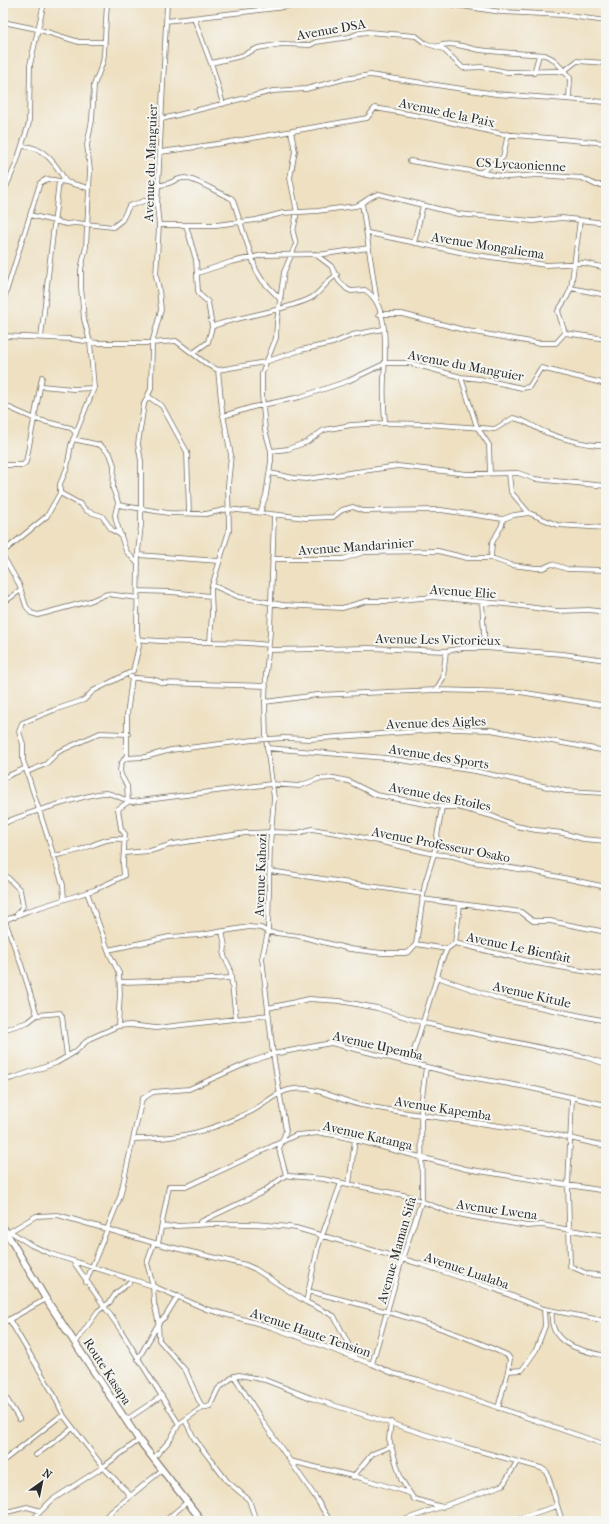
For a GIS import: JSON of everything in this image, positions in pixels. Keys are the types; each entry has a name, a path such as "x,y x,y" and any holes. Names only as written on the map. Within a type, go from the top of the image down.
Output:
{"main road":[{"name":"Route Kasapa","path":"6,1231 46,1299 76,1342 139,1440 202,1521"}],"street":[{"path":"3,194 22,146 29,123 29,73 44,3"},
{"path":"3,552 47,516 60,493 60,484 67,468 74,439 94,388 90,342 84,319 81,269 86,253 90,170 87,145 92,120 92,98 96,77 103,62 107,3"},
{"name":"Avenue du Manguier","path":"124,675 136,668 139,646 138,555 142,525 140,508 141,461 138,444 144,404 149,397 152,376 152,343 156,322 161,310 156,276 158,225 157,200 161,152 167,3"},
{"path":"166,21 277,8 303,3"},
{"path":"442,3 501,12 562,15 606,21"},
{"path":"194,18 211,63 223,104"},
{"path":"3,22 38,29 79,42 94,44 105,42"},
{"name":"Avenue DSA","path":"211,63 241,56 262,48 282,44 310,45 316,42 350,37 359,33 368,32 412,35 425,43 437,46 463,68 482,67 507,72 565,72"},
{"path":"437,46 450,44 468,46 483,50 539,54 553,59 570,78 569,99"},
{"path":"449,55 450,44"},
{"path":"534,72 539,54"},
{"path":"565,72 577,62 606,63"},
{"path":"162,119 273,91 306,89 349,78 370,75 496,94 606,102"},
{"name":"Avenue de la Paix","path":"161,152 291,132 368,118 374,109 380,108 508,134 606,142"},
{"path":"260,513 266,495 270,474 271,451 266,434 262,372 276,338 284,272 296,244 293,232 297,212 290,178 295,151 291,132"},
{"path":"480,173 503,157 508,134"},
{"path":"22,146 34,147 56,163 66,182"},
{"name":"CS Lycaonienne","path":"410,161 480,173 508,176 538,174 582,178 596,185 606,185"},
{"path":"3,178 8,181"},
{"path":"158,185 165,185 179,179 191,178 204,186 231,198 233,200 239,222 246,236 252,258 262,280 281,300"},
{"path":"3,302 40,183 47,179 88,188"},
{"path":"41,338 59,182"},
{"path":"158,225 204,226 256,220 283,213 339,208 362,204 375,194 448,212 533,221 562,218 606,224"},
{"path":"30,215 54,219 66,224 113,226 122,220 129,206 144,201 157,200"},
{"path":"362,204 368,233 377,303 383,329 386,363 384,379 385,423"},
{"path":"414,243 423,205"},
{"path":"565,333 558,311 571,288 580,220"},
{"path":"186,225 198,273 198,291 200,295 208,302 212,327 208,342 193,353"},
{"name":"Avenue Mongaliema","path":"368,233 469,254 546,265 584,263 606,268"},
{"path":"198,273 231,262 263,255 315,254 369,248"},
{"path":"315,254 331,266 339,281 347,288 351,291 365,290 377,303"},
{"path":"212,327 224,322 260,315 309,299 317,294 330,278 336,275"},
{"path":"571,288 606,295"},
{"path":"380,314 402,314 468,331 537,343 556,343 565,333"},
{"path":"3,336 71,339 90,342 152,343 176,340 208,365 218,370 265,362 302,350 333,344 352,335 383,329"},
{"path":"565,333 606,339"},
{"name":"Avenue du Manguier","path":"223,416 300,397 348,381 386,363 410,363 461,377 487,380 522,388 529,387 539,370 544,368 606,384"},
{"path":"210,642 212,614 210,596 228,537 228,485 231,455 223,416 218,370"},
{"path":"3,465 23,465 26,462 42,377"},
{"path":"461,377 477,427 489,445 490,473"},
{"path":"41,386 73,389 94,388"},
{"path":"149,397 162,406 187,452 188,512"},
{"path":"3,405 35,419 60,424 71,428 76,434"},
{"path":"271,451 288,449 306,442 324,430 351,425 385,423 495,428 508,420 518,419 557,436 593,445 606,444"},
{"path":"74,439 100,445 108,450 113,459 112,482 118,505 115,515 126,551 138,564"},
{"path":"270,474 307,479 398,466 467,474 518,473 535,478 606,486"},
{"path":"509,473 511,492 529,513 557,525 606,528"},
{"path":"60,493 80,504 87,511 102,516 112,530 121,535"},
{"path":"118,505 168,512 206,514 228,509 274,516 306,518 333,517 342,510 353,507 363,511 447,511 503,518 529,513"},
{"name":"Avenue Kahozi","path":"274,516 271,604 265,702 266,739 274,798 268,932 262,958 263,978 273,1054 286,1130 279,1149 286,1175"},
{"path":"491,558 492,543 502,525 503,518"},
{"path":"3,538 7,548"},
{"name":"Avenue Mandarinier","path":"272,559 343,559 364,552 438,551 467,558 491,558 511,565 536,568 543,568 552,564 567,569 606,570"},
{"path":"138,555 220,561"},
{"path":"3,556 21,590 29,610 38,615 90,601 106,594 138,598"},
{"name":"Avenue Elie","path":"212,586 239,597 271,604 342,608 367,601 389,601 424,597 557,611 589,610 606,612"},
{"path":"3,603 21,590"},
{"path":"138,591 171,592 210,596"},
{"path":"482,602 485,648"},
{"path":"138,639 210,642 234,641 269,645"},
{"name":"Avenue Les Victorieux","path":"268,650 377,648 446,651 463,648 485,648 563,654 606,660"},
{"path":"436,690 443,678 447,659 446,651"},
{"path":"64,899 63,885 53,856 41,811 26,770 23,756 24,744 19,732 22,723 84,700 93,691 124,675 142,679 150,677 162,683 266,686"},
{"path":"128,802 127,786 120,770 121,764 126,758 128,734 127,715 132,677"},
{"path":"265,702 317,695 436,690 520,692 601,705 604,703 606,698"},
{"name":"Avenue des Aigles","path":"126,758 145,757 167,751 238,741 284,738 310,739 450,729 492,730 606,751"},
{"path":"3,778 42,766 58,752 100,732 128,734"},
{"name":"Avenue des Sports","path":"267,748 386,758 475,771 566,791 606,793"},
{"name":"Avenue des Etoiles","path":"128,802 271,784 299,786 318,779 334,778 348,781 376,795 442,807 451,806 501,819 516,826 536,830 563,833 583,839 606,840"},
{"path":"3,824 99,793 120,796 128,802"},
{"path":"37,1015 21,964 4,921 87,892 124,876 125,834 121,829 118,809 128,802"},
{"path":"108,950 169,937 249,927 261,928 268,932 298,936 350,949 389,954 409,952 416,944 422,897 428,871 434,854 442,807"},
{"name":"Avenue Professeur Osako","path":"124,853 150,851 173,844 206,838 272,832 298,833 312,829 360,837 434,854 606,887"},
{"path":"53,856 78,850 104,841 118,838 125,840"},
{"path":"270,871 460,905 521,912 533,921 550,921 606,932"},
{"path":"3,873 21,892 23,906 15,917"},
{"path":"87,892 108,950 119,973 121,982 118,1026"},
{"path":"455,943 460,905"},
{"path":"222,931 225,946 224,956 229,963 236,1019"},
{"name":"Avenue Le Bienfait","path":"416,944 447,949 455,943 536,963 606,975"},
{"path":"410,1063 441,962 447,949"},
{"name":"Avenue Kitule","path":"437,977 500,999 606,1021"},
{"path":"121,982 231,978"},
{"path":"268,1008 309,999 322,999 377,1008 422,1022 606,1064"},
{"path":"3,1030 28,1022 37,1015 57,1012 62,1016 67,1057"},
{"path":"3,1080 13,1078 67,1057 89,1039 118,1026 130,1024 156,1028 269,1015"},
{"name":"Avenue Upemba","path":"86,1282 120,1197 140,1104 146,1096 166,1090 189,1089 250,1062 273,1054 331,1043 426,1067 606,1105"},
{"name":"Avenue Maman Sifa","path":"372,1364 389,1311 402,1259 422,1200 421,1116 426,1067"},
{"name":"Avenue Kapemba","path":"133,1139 163,1139 189,1136 239,1117 265,1104 279,1094 293,1089 309,1088 341,1100 421,1116 548,1133 606,1146"},
{"path":"572,1099 568,1185 570,1266 588,1274 606,1276"},
{"name":"Avenue Katanga","path":"204,1408 198,1400 186,1371 161,1343 158,1337 158,1324 154,1303 153,1286 147,1263 161,1227 169,1186 188,1186 296,1135 321,1133 355,1140 466,1169 606,1191"},
{"path":"349,1184 355,1140"},
{"path":"161,1227 198,1223 261,1193 286,1175 341,1183 314,1262 306,1302"},
{"name":"Avenue Lwena","path":"341,1183 422,1200 449,1212 527,1226 542,1225 606,1236"},
{"path":"6,1231 42,1214 58,1215 156,1243 246,1265 255,1269 306,1302 336,1317 356,1359"},
{"name":"Avenue Lualaba","path":"198,1223 275,1225 323,1234 363,1249 402,1259 495,1289 544,1309 606,1321"},
{"name":"Avenue Haute Tension","path":"6,1231 37,1248 153,1286 206,1309 270,1327 372,1364 392,1374 419,1380 606,1445"},
{"path":"72,1260 179,1424"},
{"path":"76,1342 98,1311 110,1302 116,1293 126,1286 130,1279"},
{"path":"308,1291 389,1311 458,1334 507,1355 510,1359 508,1371 498,1408"},
{"path":"138,1359 158,1324 178,1296"},
{"path":"3,1323 46,1299"},
{"path":"508,1371 522,1370 536,1350 538,1341 545,1326 544,1309"},
{"path":"552,1311 552,1323 560,1340 586,1352 606,1356"},
{"path":"9,1319 54,1393 64,1416 104,1467 130,1495"},
{"path":"153,1459 170,1440 179,1424 204,1408 210,1406 218,1389 234,1376 239,1375 270,1381 311,1398 517,1462 541,1468 547,1472 562,1521"},
{"path":"234,1376 265,1425 330,1521"},
{"path":"3,1393 19,1419"},
{"path":"126,1420 162,1396"},
{"path":"3,1461 58,1418 64,1416"},
{"path":"185,1420 194,1438 227,1481 249,1500 256,1521"},
{"path":"391,1422 389,1431 392,1446 401,1479 409,1493 416,1500 442,1507"},
{"path":"36,1455 73,1428"},
{"path":"31,1521 52,1500 104,1467 139,1440"},
{"path":"353,1476 372,1454 392,1446"},
{"path":"290,1461 353,1476 409,1493"},
{"path":"401,1521 503,1485 517,1462"},
{"path":"100,1521 162,1470"},
{"path":"165,1521 187,1502"},
{"path":"510,1521 557,1506"},
{"path":"3,1513 27,1507 41,1511"}]}
